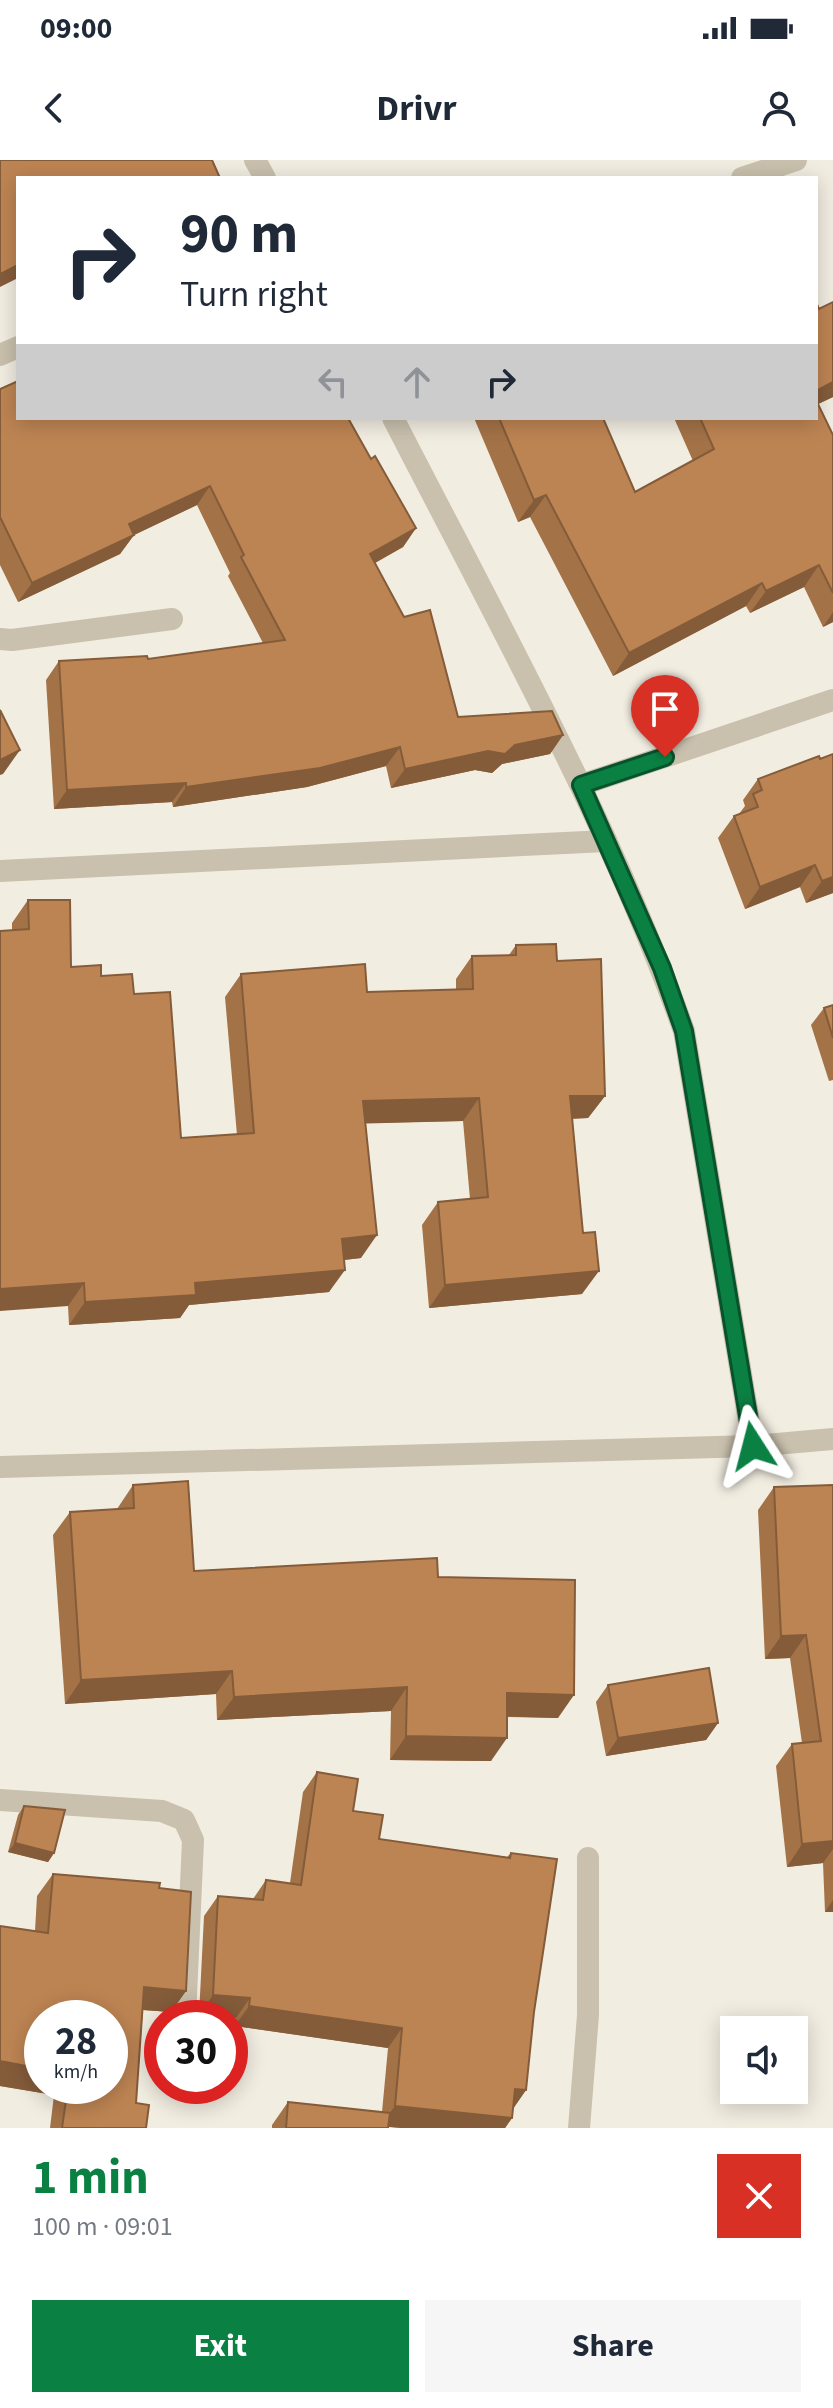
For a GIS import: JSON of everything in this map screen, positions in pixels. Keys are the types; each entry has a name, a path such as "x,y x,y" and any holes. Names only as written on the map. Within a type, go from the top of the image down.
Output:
{"street":[{"path":"748,176 796,160"},
{"path":"394,420 581,785 662,968 684,1031 753,1446"},
{"path":"0,639 172,619"},
{"path":"581,785 833,700"},
{"path":"0,871 606,841"},
{"path":"0,1467 753,1446 833,1439"},
{"path":"0,1800 162,1811 184,1820 193,1840 186,2000"},
{"path":"579,2128 588,2015 588,1858"}],"building":[{"path":"0,160 212,160 219,176 16,176 16,266 0,274"},
{"path":"833,302 833,382 818,390 818,307 819,309"},
{"path":"16,382 16,420 349,420 371,459 375,456 416,528 370,554 404,617 430,610 458,717 552,711 563,735 515,745 505,754 488,751 405,769 400,747 320,768 186,787 186,783 67,790 59,661 147,656 148,659 285,640 241,557 244,555 210,486 129,524 134,535 32,583 0,517 0,389"},
{"path":"818,404 833,435 833,593 819,565 766,591 762,583 629,653 546,495 534,500 500,420 604,420 635,492 714,449 701,420 818,420"},
{"path":"0,710 20,750 0,760"},
{"path":"833,754 833,877 822,881 815,865 760,887 734,816 758,807 753,794 762,790 758,779 819,756 820,759"},
{"path":"28,900 70,900 71,967 101,965 101,976 132,974 134,994 170,992 181,1138 254,1133 241,974 365,964 367,992 473,989 472,956 516,955 516,945 556,944 557,961 601,959 605,1096 570,1096 583,1233 595,1232 599,1271 445,1285 438,1202 488,1197 479,1098 363,1101 377,1235 342,1239 345,1270 195,1283 196,1295 85,1302 84,1283 0,1289 0,931 29,929"},
{"path":"833,1005 833,1038 824,1008"},
{"path":"188,1481 194,1571 437,1558 438,1577 575,1580 574,1695 507,1693 507,1738 406,1736 407,1687 234,1697 232,1671 81,1680 70,1512 134,1508 133,1485"},
{"path":"833,1485 833,1841 802,1844 792,1744 821,1741 806,1635 781,1636 774,1487"},
{"path":"709,1668 718,1723 618,1738 608,1685"},
{"path":"317,1772 358,1779 353,1811 383,1815 379,1839 510,1858 511,1853 557,1859 534,2012 526,2090 515,2089 512,2118 395,2106 402,2028 249,2006 250,1998 213,1995 218,1896 263,1900 266,1880 301,1885"},
{"path":"24,1806 65,1810 54,1853 15,1843"},
{"path":"53,1874 160,1883 159,1888 191,1892 186,1991 144,1987 136,2103 149,2105 146,2128 62,2128 65,2104 128,2104 128,2000 24,2000 24,2066 0,2061 0,1926 48,1933"},
{"path":"288,2102 390,2113 388,2128 286,2128"}],"route":[{"path":"665,757 581,785 662,968 684,1031 753,1446"}]}
